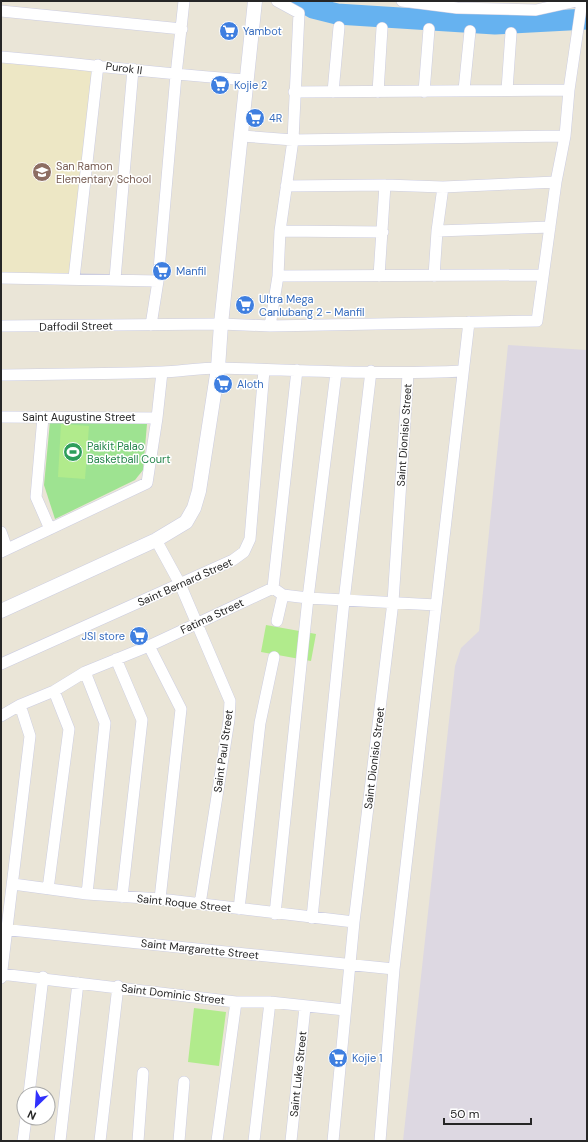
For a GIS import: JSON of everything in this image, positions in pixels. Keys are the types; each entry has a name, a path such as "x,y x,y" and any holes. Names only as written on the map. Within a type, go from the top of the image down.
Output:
{"street":[{"path":"151,325 158,281 184,1"},
{"path":"1,610 156,540 186,522 194,508 199,491 218,368 221,324 242,136 255,1"},
{"path":"270,326 278,276 280,230 293,140 294,92 299,13 277,1"},
{"path":"278,276 542,275 556,182 565,136 580,3 537,5 458,5 402,1"},
{"path":"1,11 182,29"},
{"path":"333,92 339,27"},
{"path":"378,92 382,28"},
{"path":"424,92 429,29"},
{"path":"464,90 470,31"},
{"path":"507,90 512,33"},
{"name":"Purok II","path":"1,57 98,65 176,75 247,80"},
{"path":"74,278 98,65"},
{"path":"115,279 133,69"},
{"path":"294,92 569,90"},
{"path":"242,136 293,140 565,136"},
{"path":"286,186 385,185 443,187 556,182"},
{"path":"379,276 385,185"},
{"path":"434,276 437,231 443,187"},
{"path":"437,231 550,227"},
{"path":"280,230 383,232"},
{"name":"Daffodil Street","path":"1,326 221,324 270,326 537,321 542,275"},
{"path":"1,278 74,278 158,281"},
{"path":"380,1141 394,969 462,371 469,322"},
{"path":"1,375 162,372 218,368 298,370 336,373 371,371 408,374 462,371"},
{"name":"Saint Bernard Street","path":"1,664 239,557 248,545 264,370"},
{"path":"298,370 273,588 283,595 308,598 436,605"},
{"path":"312,918 344,601 371,371"},
{"path":"1,532 4,551 147,483 158,418 162,372"},
{"path":"275,914 308,598 336,373"},
{"name":"Saint Dionisio Street","path":"333,1141 354,922 393,602 408,374"},
{"name":"Saint Augustine Street","path":"1,417 158,418"},
{"path":"43,417 36,497 50,529"},
{"name":"Saint Paul Street","path":"156,540 180,584 230,701 229,720 200,904"},
{"name":"Fatima Street","path":"1,716 20,705 54,691 85,672 149,646 273,588"},
{"path":"277,621 283,595"},
{"path":"149,646 181,709 160,899"},
{"path":"239,909 260,723 274,657"},
{"path":"116,659 142,720 122,897"},
{"path":"85,672 105,723 87,894"},
{"path":"48,889 69,729 54,691"},
{"path":"1,978 4,929 13,884 30,736 20,705"},
{"name":"Saint Roque Street","path":"13,884 87,894 160,899 275,914 354,922"},
{"name":"Saint Margarette Street","path":"4,929 394,969"},
{"name":"Saint Dominic Street","path":"2,974 43,977 78,983 118,986 236,1002 270,1002 305,1007 346,1010"},
{"path":"30,1086 43,977"},
{"path":"60,1141 78,983"},
{"path":"100,1141 118,986"},
{"path":"217,1141 236,1002"},
{"path":"254,1141 270,1002"},
{"name":"Saint Luke Street","path":"291,1141 305,1007"},
{"path":"138,1141 144,1073"},
{"path":"179,1141 184,1082"},
{"path":"23,1141 25,1126"}],"shaded area":[{"name":"San Ramon Elementary School","path":"1,63 93,71 73,273 1,274"},
{"path":"508,345 587,350 587,1141 403,1141 455,666 461,648 479,631"}],"green space":[{"path":"50,421 147,424 143,470 135,480 55,519 44,485"},
{"name":"Paikit Palao Basketball Court","path":"61,424 89,426 85,479 58,477"},
{"path":"266,625 316,634 311,661 261,652"},
{"path":"194,1008 226,1012 219,1066 188,1062"}],"waterway":[{"path":"301,1 313,8 337,14 495,24 587,19"}],"place":[{"name":"Yambot","path":"229,31"},
{"name":"Kojie 2","path":"220,85"},
{"name":"4R","path":"255,118"},
{"name":"San Ramon Elementary School","path":"42,172"},
{"name":"Manfil","path":"162,271"},
{"name":"Ultra Mega Canlubang 2 - Manfil","path":"245,305"},
{"name":"Aloth","path":"223,384"},
{"name":"Paikit Palao Basketball Court","path":"73,452"},
{"name":"JSI store","path":"139,636"},
{"name":"Kojie 1","path":"338,1058"}]}
